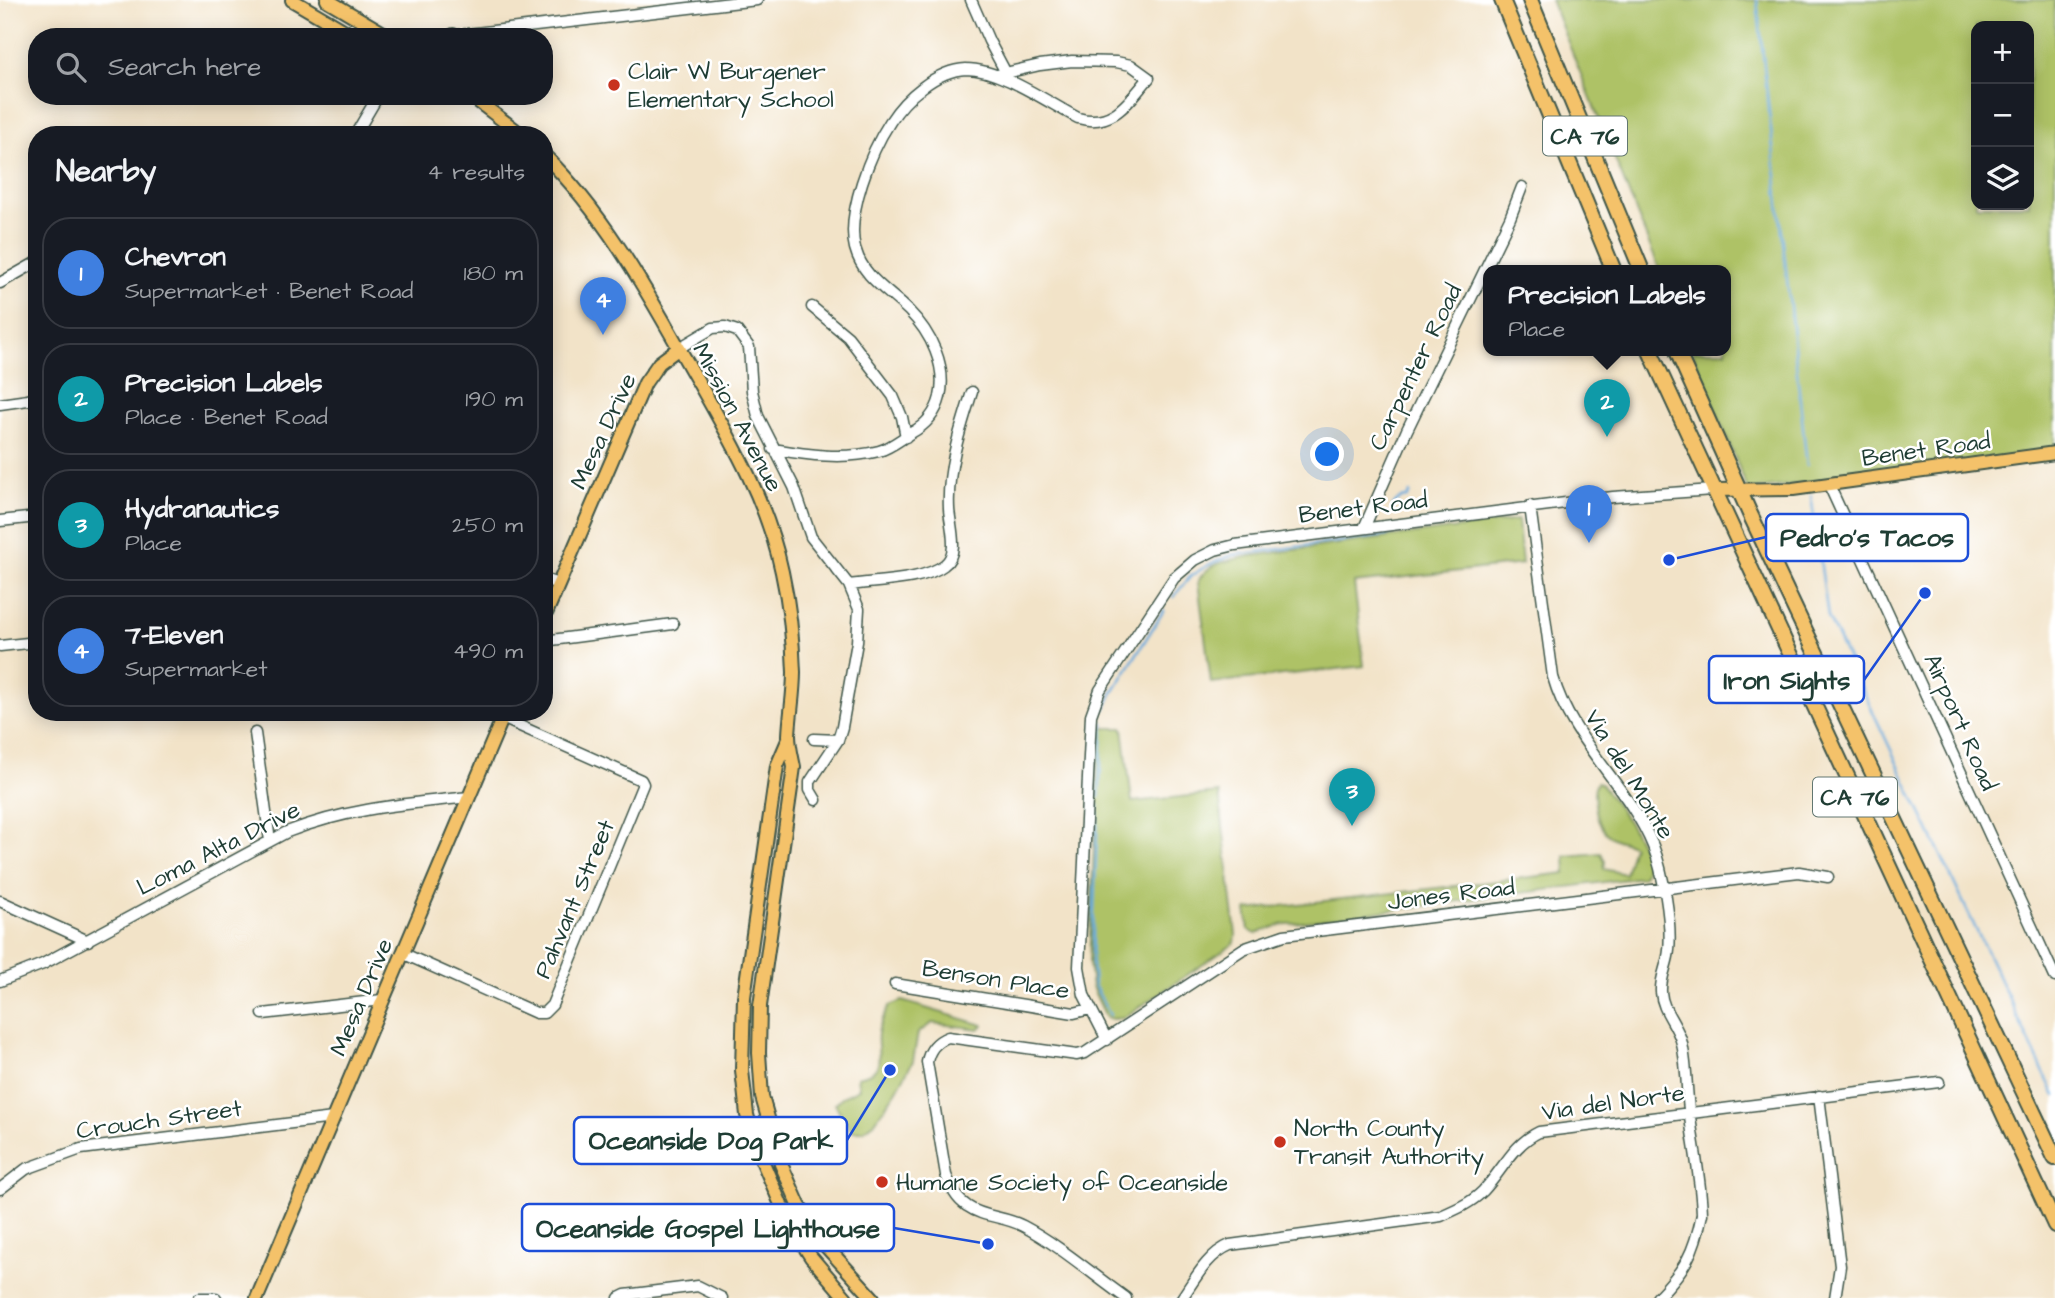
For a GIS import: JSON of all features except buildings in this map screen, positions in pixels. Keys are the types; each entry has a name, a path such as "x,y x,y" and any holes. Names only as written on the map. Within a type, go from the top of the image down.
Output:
{"highway":[{"name":"CA 76","path":"1503,0 1612,265"},
{"name":"CA 76","path":"1530,0 1640,265"},
{"name":"CA 76","path":"1652,356 2055,1225"},
{"name":"CA 76","path":"1680,356 1739,490 2055,1158"}],"main road":[{"path":"292,0 340,28"},
{"path":"327,0 375,28"},
{"path":"483,105 510,126"},
{"name":"Mission Avenue","path":"553,164 599,218 632,267 679,348 746,470 763,509 776,550 787,596 793,650 789,737 794,767 760,1006 762,1097 781,1164 799,1205 822,1242 873,1298"},
{"name":"Mesa Drive","path":"553,596 645,383 659,363 679,348"},
{"name":"Benet Road","path":"1713,490 1793,489 2055,453"},
{"name":"Mesa Drive","path":"257,1298 501,721"},
{"name":"Mission Avenue","path":"789,737 777,766 744,997 742,1070 747,1115 753,1136 788,1221 811,1257 846,1298"}],"street":[{"path":"517,28 757,0"},
{"path":"773,449 814,457 881,450 922,427 937,407 943,385 942,367 927,334 908,310 890,297 860,265 853,234 858,199 868,168 890,121 910,97 943,74 967,69 1002,74 1072,61 1116,62 1131,65 1149,78 1123,108 1110,117 1091,121 1078,118 1002,74 971,0"},
{"path":"360,126 373,105"},
{"name":"Carpenter Road","path":"1487,265 1522,187"},
{"path":"0,283 28,267"},
{"name":"Carpenter Road","path":"1364,527 1483,274"},
{"path":"812,307 848,337 893,396 906,436"},
{"path":"679,348 713,328 725,327 741,335 749,347 752,391 758,416 794,486 811,537 849,584 859,609 858,631 838,740 810,782 810,790 816,800"},
{"path":"849,584 927,574 946,565 953,552 949,507 953,462 972,392"},
{"path":"0,404 28,400"},
{"name":"Airport Road","path":"1829,485 2055,977"},
{"name":"Benet Road","path":"1107,1040 1084,995 1079,967 1091,715 1100,690 1174,578 1195,560 1215,550 1235,545 1530,506 1713,490"},
{"name":"Via del Monte","path":"1530,506 1556,690 1573,722 1642,826 1660,865 1670,940 1661,993 1663,1004 1681,1039 1702,1214 1697,1239 1687,1263 1657,1298"},
{"path":"0,521 28,518"},
{"path":"553,582 558,583"},
{"path":"553,640 673,624"},
{"path":"0,646 28,643"},
{"name":"Pahvant Street","path":"402,953 536,1013 544,1013 552,1005 641,792 641,780 516,721"},
{"path":"255,733 270,841"},
{"path":"814,739 838,740"},
{"name":"Loma Alta Drive","path":"0,981 43,964 270,841 320,819 355,810 469,797"},
{"name":"Jones Road","path":"1126,1298 1037,1233 1016,1222 981,1213 966,1205 952,1191 946,1175 927,1062 928,1054 939,1040 948,1037 1077,1055 1086,1053 1243,949 1284,934 1799,872 1828,877"},
{"path":"0,901 88,941"},
{"name":"Benson Place","path":"895,984 1074,1013 1090,1009"},
{"path":"263,1014 382,1000"},
{"name":"Via del Norte","path":"1182,1298 1208,1261 1222,1248 1230,1245 1441,1216 1468,1203 1484,1190 1525,1139 1539,1132 1939,1082"},
{"path":"1819,1096 1840,1266 1835,1298"},
{"name":"Crouch Street","path":"0,1189 26,1169 81,1149 333,1118"},
{"path":"620,1298 625,1295 698,1286 722,1298"},
{"path":"199,1298 216,1298"}],"green space":[{"path":"1551,0 2055,0 2055,453 1748,490 1694,356 1731,356 1731,265 1658,265"},
{"path":"1518,520 1522,564 1354,583 1364,666 1211,683 1198,582 1213,566 1250,556"},
{"path":"1099,728 1123,728 1132,802 1219,793 1236,935 1235,943 1123,1018 1112,1019 1106,1017 1092,987 1089,963"},
{"path":"1597,782 1624,815 1640,843 1646,868 1642,877 1280,925 1256,934 1249,930 1246,910 1566,873 1565,856 1601,853 1605,861 1604,869 1625,874 1633,846 1607,834 1601,826 1594,798"},
{"path":"902,1001 983,1025 979,1029 932,1023 918,1033 913,1061 896,1092 874,1123 863,1131 852,1131 835,1104 842,1097 859,1089 857,1077 874,1071 879,1061 880,1026 889,1006"}],"waterway":[{"path":"1757,0 1807,465"},
{"path":"1392,506 1400,499 1407,498 1410,493"},
{"path":"1811,495 1828,617 2055,1096"},
{"path":"1173,597 1191,576 1212,563 1233,555 1388,535 1394,531"},
{"path":"1105,709 1164,610"},
{"path":"1099,797 1103,723"},
{"path":"1098,806 1092,962 1094,985 1110,1015"}],"place":[{"name":"Clair W Burgener Elementary School","path":"614,85"},
{"name":"7-Eleven","path":"603,335"},
{"name":"Precision Labels","path":"1607,437"},
{"name":"Chevron","path":"1589,543"},
{"name":"Pedro's Tacos","path":"1669,560"},
{"name":"Iron Sights","path":"1925,593"},
{"name":"Hydranautics","path":"1352,826"},
{"name":"Oceanside Dog Park","path":"890,1070"},
{"name":"North County Transit Authority","path":"1280,1142"},
{"name":"Humane Society of Oceanside","path":"882,1182"},
{"name":"Oceanside Gospel Lighthouse","path":"988,1244"}]}
